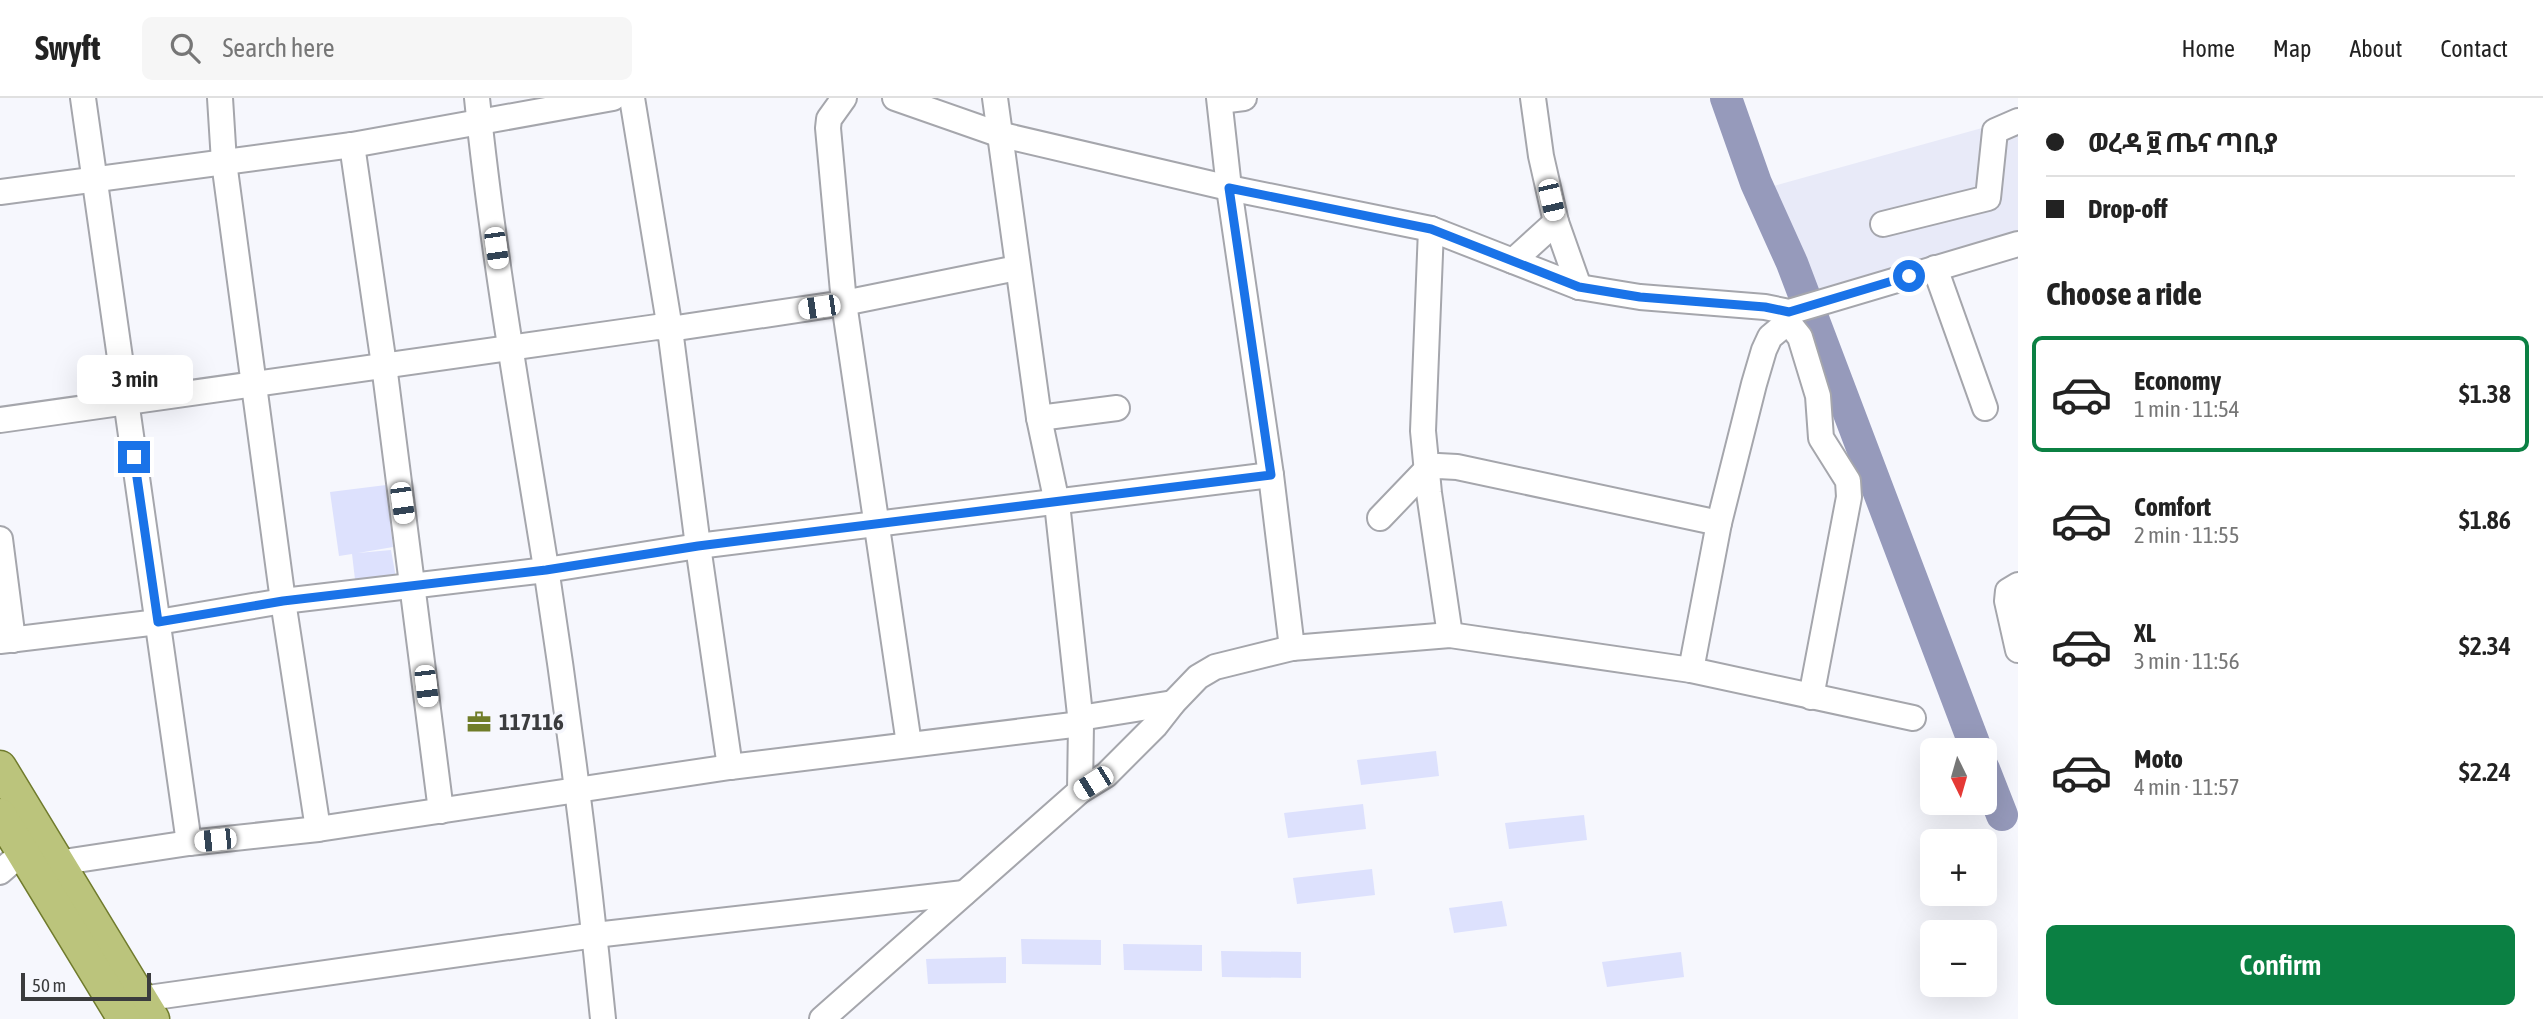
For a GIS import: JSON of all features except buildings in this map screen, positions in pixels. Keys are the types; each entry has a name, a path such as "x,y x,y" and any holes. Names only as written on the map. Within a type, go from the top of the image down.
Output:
{"main road":[{"path":"0,767 57,863 139,1012"},
{"path":"0,815 11,863 139,1012"}],"street":[{"path":"83,98 189,843"},
{"path":"219,98 223,162 283,601 318,829"},
{"path":"0,192 352,145 478,110 612,98"},
{"path":"632,98 670,329 730,767"},
{"path":"844,98 829,119 828,128 844,303 909,744"},
{"path":"895,98 998,134 1229,188 1431,229 1579,287 1640,297 1765,307 1794,314"},
{"path":"995,98 1039,418 1057,503 1080,721 1080,791"},
{"path":"1244,98 1220,100 1229,188 1271,475 1292,648"},
{"path":"1533,98 1541,156 1556,222 1579,287"},
{"path":"478,110 510,348 546,570 577,789 603,1019"},
{"path":"1883,224 1988,198 1995,131 2018,121"},
{"path":"352,145 384,365 442,811"},
{"path":"1513,261 1556,222"},
{"path":"1431,229 1423,431 1450,635"},
{"path":"1691,670 1719,523 1764,350 1770,337 1794,314 1832,299 2018,244"},
{"path":"0,420 844,303 1017,268"},
{"path":"1935,268 1984,408"},
{"path":"1794,314 1818,396 1821,438 1848,481 1849,497 1811,697"},
{"path":"1039,418 1117,408"},
{"path":"1380,519 1427,469 1438,466 1457,467 1719,523"},
{"path":"0,539 7,640 158,622 283,601 546,570 698,546 1271,475"},
{"path":"2018,585 2008,591 2007,601 2018,650"},
{"path":"822,1019 1080,791 1106,775 1156,726 1198,677 1215,667 1292,648 1450,635 1691,670 1913,718"},
{"path":"57,863 189,843 318,829 730,767 1080,721 1173,703"},
{"path":"139,1012 595,936 964,893"}],"shaded area":[{"path":"2018,118 2018,244 1805,308 1759,190"}],"waterway":[{"path":"1726,98 1756,183 1792,263 1972,738"},
{"path":"1997,802 2002,815"}],"place":[{"name":"117116","path":"479,722"}],"route":[{"path":"134,457 158,622 283,601 546,570 698,546 1271,475 1229,188 1431,229 1579,287 1640,297 1765,307 1789,312 1909,276"}]}
